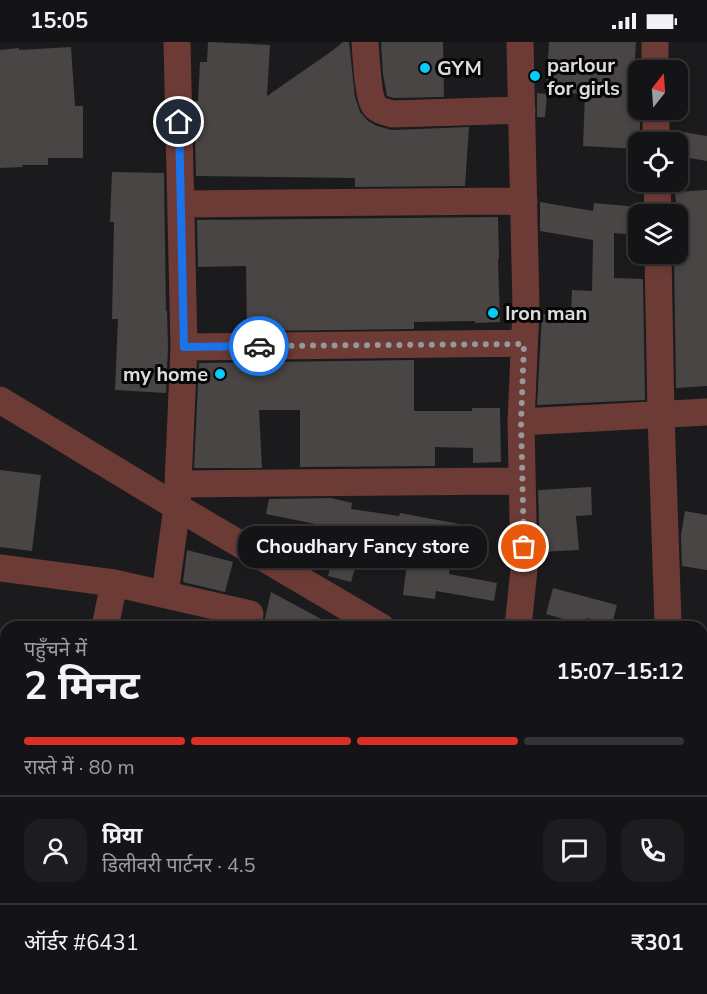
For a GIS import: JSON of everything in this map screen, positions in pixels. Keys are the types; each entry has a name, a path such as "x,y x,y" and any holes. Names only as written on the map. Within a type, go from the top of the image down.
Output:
{"street":[{"path":"165,594 177,496 184,347 177,42"},
{"path":"365,42 371,94 374,105 382,111 392,114 522,110"},
{"path":"519,621 524,569 521,422 526,308 520,42"},
{"path":"655,42 655,60"},
{"path":"181,204 524,201"},
{"path":"658,264 668,621"},
{"path":"184,347 524,344"},
{"path":"0,400 177,496 372,621"},
{"path":"521,422 707,412"},
{"path":"177,496 522,481"},
{"path":"0,568 114,583 250,615 249,621"},
{"path":"106,621 114,583"}],"building":[{"path":"208,42 270,45 267,96 343,42 349,42 355,97 360,112 368,121 392,130 469,127 465,186 355,187 355,178 196,176 194,101 198,101 200,62 207,62"},
{"path":"381,42 443,42 444,97 394,98 387,96"},
{"path":"549,42 636,42 635,60 628,60 628,120 640,120 640,132 628,132 628,148 583,146 585,94 546,92"},
{"path":"71,47 75,106 83,106 83,158 48,158 48,165 0,168 0,50"},
{"path":"537,93 547,94 545,117 537,117"},
{"path":"688,133 707,136 707,161 688,158"},
{"path":"112,172 164,173 168,347 166,393 115,390 118,319 112,319 114,222 110,222"},
{"path":"707,190 707,386 676,388 674,264 688,264 688,204 676,204 675,192"},
{"path":"540,202 593,211 594,203 628,206 628,234 614,233 614,278 643,279 645,400 537,405 542,314 571,316 572,290 592,291 593,240 540,231"},
{"path":"498,217 500,322 414,322 414,329 247,331 246,266 198,267 197,220"},
{"path":"414,360 414,411 472,411 472,408 500,408 501,462 473,463 473,448 435,447 435,466 300,467 300,410 259,410 262,468 194,468 199,363"},
{"path":"0,470 41,475 32,551 0,547"},
{"path":"591,487 592,515 576,516 579,550 540,552 538,490"},
{"path":"331,498 352,503 351,509 399,516 400,513 459,524 452,557 439,558 451,561 449,574 497,583 494,601 436,591 435,599 403,595 407,562 387,558 359,555 351,582 328,576 340,529 266,514 269,499"},
{"path":"685,511 707,515 707,570 682,566 681,535"},
{"path":"187,550 233,562 225,592 183,582"},
{"path":"553,588 617,605 613,621 586,618 585,621 570,621 546,614"},
{"path":"271,592 325,621 264,621"}],"way so far":[{"path":"259,346 524,344 521,422 524,547"}],"place":[{"name":"GYM","path":"425,68"},
{"name":"parlour for girls","path":"535,76"},
{"name":"Iron man","path":"493,313"},
{"name":"my home","path":"220,374"},
{"name":"Choudhary Fancy store","path":"524,547"}],"route":[{"path":"179,122 184,347 259,346"}]}
